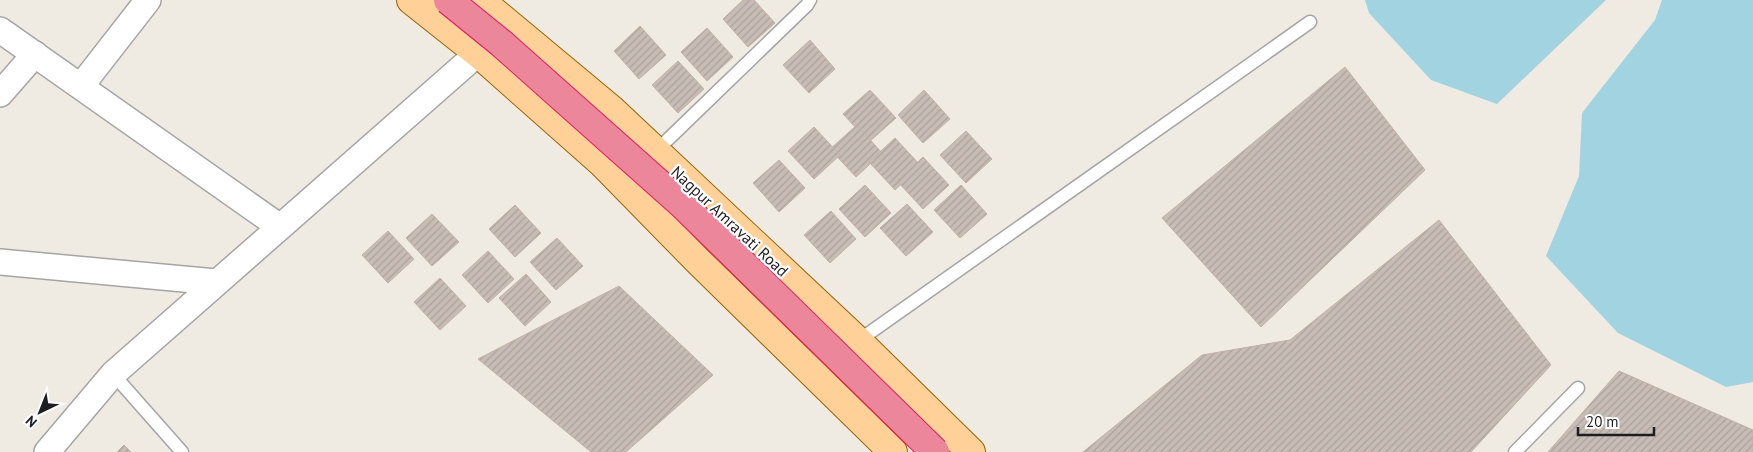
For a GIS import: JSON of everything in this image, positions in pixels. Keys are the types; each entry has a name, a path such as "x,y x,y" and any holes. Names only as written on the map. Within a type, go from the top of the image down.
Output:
{"highway":[{"path":"448,0 501,43 683,205 935,452"}],"main road":[{"path":"411,0 479,54 602,163 697,260 893,452"},
{"name":"Nagpur Amravati Road","path":"480,0 612,109 858,341 971,452"}],"street":[{"path":"81,86 148,0"},
{"path":"47,452 113,374 479,54 509,24"},
{"path":"0,30 280,226"},
{"path":"0,94 35,54"},
{"path":"0,262 216,282"}],"lane":[{"path":"656,151 810,0"},
{"path":"858,341 1310,22"},
{"path":"113,374 182,452"},
{"path":"1515,452 1578,388"}],"water":[{"path":"1365,0 1606,0 1497,104 1431,80 1369,13"},
{"path":"1662,0 1753,0 1753,382 1726,387 1618,333 1546,256 1579,176 1582,113 1655,20"}],"building":[{"path":"743,0 754,0 775,23 748,47 723,19"},
{"path":"640,26 666,55 639,79 614,51"},
{"path":"707,28 733,57 707,81 681,52"},
{"path":"810,40 835,69 809,93 783,65"},
{"path":"678,61 704,89 678,113 652,85"},
{"path":"1345,67 1425,170 1261,327 1162,218"},
{"path":"870,90 896,118 869,142 843,114"},
{"path":"924,90 950,119 923,143 898,115"},
{"path":"857,125 882,153 856,177 830,149"},
{"path":"814,127 840,155 814,179 788,151"},
{"path":"966,131 992,159 966,183 940,155"},
{"path":"895,138 921,166 895,190 869,162"},
{"path":"923,157 949,185 923,209 897,181"},
{"path":"779,160 805,188 779,212 753,183"},
{"path":"865,185 891,213 865,237 839,209"},
{"path":"961,185 987,214 960,238 934,210"},
{"path":"907,204 933,232 906,256 880,228"},
{"path":"515,205 541,233 515,257 489,229"},
{"path":"831,211 856,239 830,263 804,235"},
{"path":"432,214 459,242 432,266 406,238"},
{"path":"1439,220 1551,365 1471,452 1083,452 1202,355 1290,340"},
{"path":"388,231 414,259 388,283 362,255"},
{"path":"557,238 583,266 556,290 530,262"},
{"path":"488,251 514,279 488,303 462,275"},
{"path":"526,274 551,302 525,326 499,298"},
{"path":"440,278 466,306 440,330 414,302"},
{"path":"619,286 713,375 626,452 591,452 478,359"},
{"path":"1619,371 1753,430 1753,452 1548,452"},
{"path":"124,445 131,452 117,452"}]}
